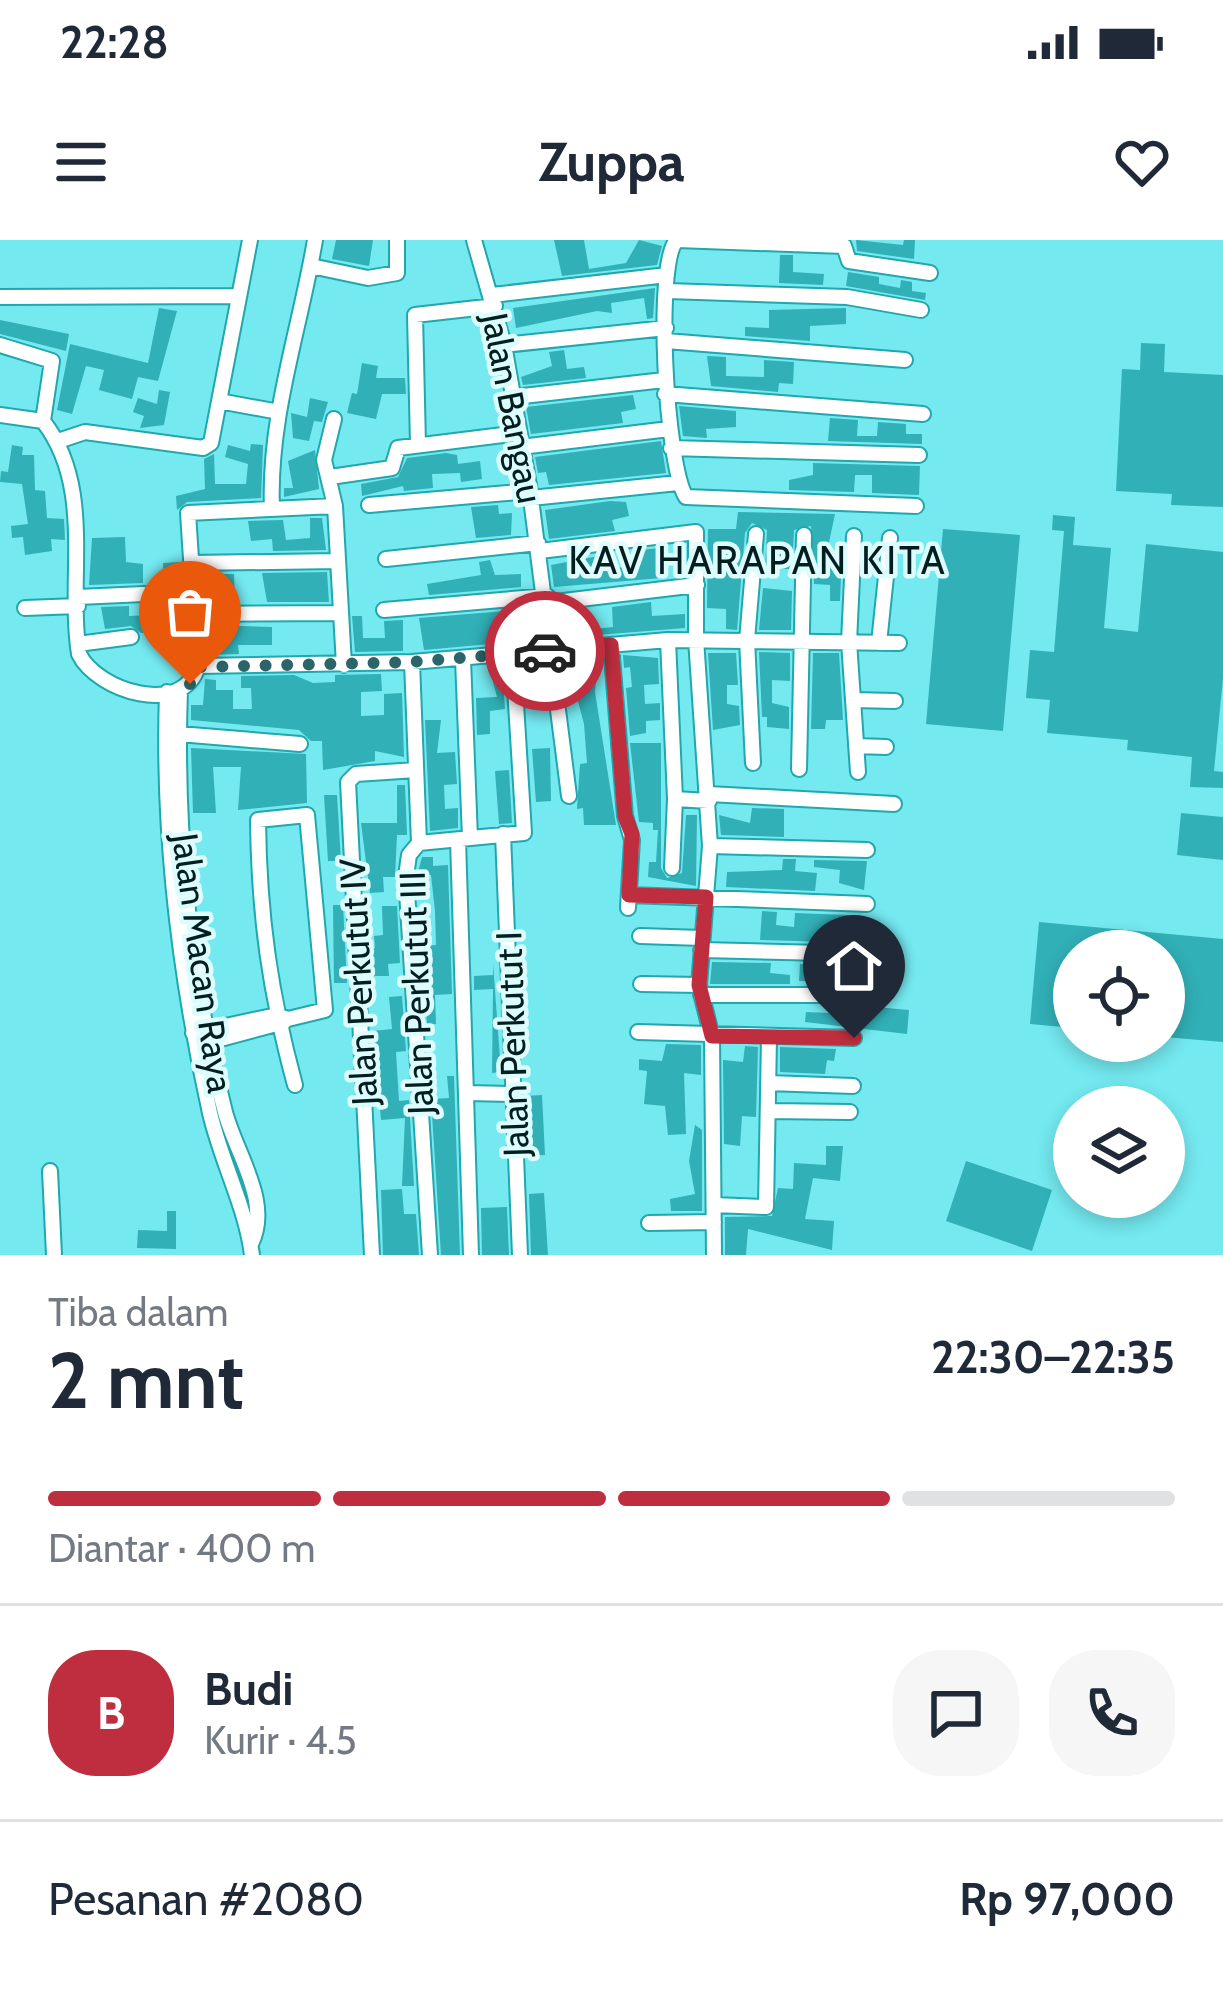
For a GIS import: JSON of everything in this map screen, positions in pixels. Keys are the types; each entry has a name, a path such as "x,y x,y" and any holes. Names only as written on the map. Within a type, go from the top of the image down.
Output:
{"street":[{"path":"58,441 85,432 203,448 211,443 250,240"},
{"path":"272,509 270,473 279,412 315,240"},
{"path":"311,266 368,278 397,273 397,240"},
{"path":"916,506 691,499 678,483 664,387 668,283 674,242 844,246 849,262 930,273"},
{"name":"Jalan Bangau","path":"477,252 493,300 514,398 547,600 569,796"},
{"path":"418,445 415,315 493,300 668,283 847,298 921,310"},
{"path":"0,297 238,296"},
{"path":"504,345 666,334 904,360"},
{"path":"0,345 52,361 43,421"},
{"path":"514,398 664,387 923,414"},
{"path":"219,400 279,412"},
{"path":"0,415 43,421 58,441 75,503 77,644 84,665 117,690 174,690 195,678 188,513 334,506"},
{"path":"334,419 324,460 334,506 344,664"},
{"path":"330,477 392,468 395,449 418,445 669,429"},
{"path":"671,448 919,455"},
{"path":"369,506 678,483"},
{"path":"386,559 696,532 696,639 710,846 700,990 712,1036 714,1255"},
{"path":"753,763 747,640 757,534"},
{"path":"799,770 804,535"},
{"path":"854,536 849,642 858,772"},
{"path":"879,643 890,538"},
{"path":"191,563 338,560"},
{"path":"384,610 697,585"},
{"path":"25,608 144,594"},
{"path":"195,614 341,613"},
{"path":"77,644 131,637"},
{"path":"198,667 412,662 696,639 899,644"},
{"path":"668,640 675,799 672,868"},
{"path":"611,645 625,816 632,834 628,902 706,897 867,904"},
{"path":"419,843 524,831 513,655"},
{"path":"463,658 470,1255"},
{"name":"Jalan Perkutut III","path":"412,662 419,843 409,855 406,876 430,1255"},
{"name":"Jalan Macan Raya","path":"174,690 179,734 181,912"},
{"name":"Jalan Macan Raya","path":"174,690 167,837 218,1146 251,1249"},
{"path":"853,700 895,701"},
{"path":"179,734 300,744"},
{"path":"856,746 886,747"},
{"name":"Jalan Perkutut IV","path":"371,1255 348,782 356,774 416,770"},
{"path":"675,799 894,804"},
{"path":"201,1038 281,1020 326,1007 305,815 258,818 261,934 281,1020 295,1085"},
{"name":"Jalan Perkutut I","path":"503,834 520,1255"},
{"path":"710,846 867,850"},
{"path":"640,936 863,954"},
{"path":"641,984 862,995"},
{"path":"638,1032 854,1038"},
{"path":"714,1205 766,1208 769,1037"},
{"path":"768,1083 853,1086"},
{"path":"467,1094 514,1094"},
{"path":"768,1111 850,1112"},
{"path":"50,1171 54,1255"},
{"path":"649,1223 714,1222"}],"building":[{"path":"336,240 373,240 369,266 332,259"},
{"path":"554,240 584,240 589,269 626,263 639,240 662,246 657,265 562,276"},
{"path":"856,240 903,245 904,240 915,240 914,259 857,251"},
{"path":"780,255 793,255 793,272 824,274 823,285 779,283"},
{"path":"848,272 879,277 879,284 900,288 901,280 912,282 912,291 926,293 925,300 846,286"},
{"path":"655,288 653,318 647,319 644,298 611,303 612,313 597,311 516,328 513,308"},
{"path":"159,308 177,311 158,381 138,377 132,399 99,390 104,370 86,366 72,414 57,410 70,344 148,363"},
{"path":"846,308 846,324 810,326 810,341 745,336 745,327 769,328 769,310"},
{"path":"0,320 69,334 66,351 0,334"},
{"path":"1141,343 1165,344 1164,372 1223,375 1223,507 1171,505 1172,494 1116,491 1122,369 1140,370"},
{"path":"564,350 567,369 584,367 586,378 523,385 521,377 552,366 549,352"},
{"path":"707,356 726,357 726,376 764,377 764,360 794,362 793,384 779,383 778,392 711,386"},
{"path":"362,363 378,366 376,378 405,378 406,394 382,394 376,419 347,413 352,393 357,394"},
{"path":"159,390 170,392 164,425 140,428 144,416 133,412 138,398 157,404"},
{"path":"633,395 636,409 621,412 623,423 531,434 526,407"},
{"path":"310,398 328,402 322,422 314,421 309,441 293,438 291,413 307,417"},
{"path":"679,406 736,411 736,427 706,429 707,438 683,436"},
{"path":"830,418 858,420 857,436 877,436 878,422 906,424 906,434 922,434 922,444 828,441"},
{"path":"661,441 666,473 549,485 546,472 538,473 535,457"},
{"path":"251,444 263,445 261,498 187,502 177,510 176,496 205,489 204,459 214,454 215,484 246,484 248,464 225,457 228,445 250,451"},
{"path":"12,445 23,447 22,455 34,455 35,490 45,491 47,518 64,519 65,540 51,539 52,551 25,555 23,537 12,538 11,526 28,524 22,484 0,482 1,471 8,472"},
{"path":"315,450 319,489 284,497 284,488 293,488 288,461"},
{"path":"457,455 458,464 480,461 482,479 461,482 460,473 432,474 433,488 404,491 403,486 362,496 361,484 398,477 407,458"},
{"path":"813,463 920,466 919,495 872,493 872,475 855,475 854,492 789,490 789,480 813,475"},
{"path":"626,502 629,516 612,520 615,531 549,539 545,510"},
{"path":"498,505 499,514 512,513 511,535 476,538 471,507"},
{"path":"738,512 835,514 827,552 842,552 840,601 830,601 830,585 814,584 811,526 794,530 792,569 765,569 767,530 752,523 745,533 737,630 726,629 726,609 707,608 708,529 736,529"},
{"path":"1053,515 1075,517 1073,545 1111,548 1104,628 1138,632 1146,544 1223,552 1223,678 1214,771 1223,772 1223,788 1190,787 1192,757 1127,750 1128,740 1047,733 1050,700 1026,698 1030,650 1054,652 1064,531 1052,530"},
{"path":"310,518 322,518 326,550 273,551 272,539 251,541 248,521 283,520 286,540 310,538"},
{"path":"943,529 1020,535 1003,731 926,724"},
{"path":"125,537 126,562 143,564 143,583 89,585 92,538"},
{"path":"659,548 662,578 554,587 551,565 604,555 607,570 633,565 632,551"},
{"path":"490,560 495,575 521,574 521,587 429,595 427,584 481,575 479,562"},
{"path":"180,562 181,664 172,664 170,632 141,633 131,626 105,629 101,607 129,606 129,616 169,614 171,581 164,581 163,563"},
{"path":"327,572 329,602 267,602 262,573"},
{"path":"203,574 234,574 235,602 205,603"},
{"path":"763,588 792,591 791,630 759,630"},
{"path":"651,602 652,616 685,614 685,628 560,638 559,627 575,626 574,611 584,610 594,629 613,627 612,607"},
{"path":"505,611 514,642 424,650 419,618"},
{"path":"352,616 362,616 363,638 385,638 384,621 403,620 403,651 355,652"},
{"path":"207,625 272,627 272,645 238,645 239,654 209,655"},
{"path":"759,652 790,653 790,681 772,680 772,703 789,707 789,729 767,727 767,717 762,717"},
{"path":"708,653 736,653 738,685 727,685 727,704 739,706 740,725 713,730"},
{"path":"813,653 839,653 843,720 826,720 825,729 811,729"},
{"path":"623,655 658,658 659,684 644,685 645,704 660,703 660,720 646,721 646,733 630,736 626,688 632,687"},
{"path":"598,657 595,692 616,825 584,825 583,808 577,809 580,764 587,763 584,724 567,660"},
{"path":"502,666 505,709 490,711 490,734 477,735 476,698 497,697 489,667"},
{"path":"381,674 382,691 361,692 361,716 384,715 384,694 402,693 404,757 375,751 375,761 323,770 322,741 311,741 299,730 191,720 191,705 203,705 205,679 216,680 216,690 233,690 233,709 252,709 251,688 241,688 241,676 294,675 313,683 335,682 335,675"},
{"path":"425,720 441,720 437,753 455,752 457,784 444,785 445,809 458,808 458,828 430,831"},
{"path":"630,743 661,743 661,868 667,878 682,873 686,815 697,815 696,886 648,877 649,862 656,862 658,830 653,830 653,823 639,822"},
{"path":"191,748 306,754 307,803 238,810 241,767 213,767 216,813 193,813"},
{"path":"550,748 551,801 536,802 532,749"},
{"path":"509,770 512,823 499,824 495,771"},
{"path":"397,785 405,785 407,835 397,835 395,877 383,877 384,892 370,893 361,823 397,823"},
{"path":"324,795 337,795 341,861 328,861"},
{"path":"752,808 784,809 784,837 721,835 719,815 750,823"},
{"path":"1181,813 1223,817 1223,860 1177,855"},
{"path":"422,857 433,857 433,866 448,865 452,994 435,995 436,1024 427,1024 422,946 436,945 435,911 431,875 417,876"},
{"path":"783,859 796,859 795,871 817,873 815,891 726,887 727,872 782,870"},
{"path":"814,860 867,861 864,890 839,883 840,870 814,867"},
{"path":"333,905 343,905 347,983 334,983"},
{"path":"382,906 397,906 400,963 388,964 389,976 374,976 370,949 375,948 374,936 383,935"},
{"path":"762,911 777,912 776,925 794,927 795,913 848,915 847,923 865,925 864,943 760,940"},
{"path":"1039,922 1126,930 1053,930 1053,1026 1030,1024"},
{"path":"1185,935 1223,939 1223,1042 1185,1039"},
{"path":"712,962 771,963 770,973 790,975 790,984 710,984"},
{"path":"493,963 501,1072 492,1073 493,989 474,990 474,976 493,975"},
{"path":"800,964 860,965 858,982 799,981"},
{"path":"402,996 406,1051 396,1052 399,1101 409,1100 414,1186 402,1186 405,1118 381,1120 373,1031 392,1029 389,997"},
{"path":"876,1007 909,1010 907,1034 805,1022 806,1012 876,1015"},
{"path":"666,1044 701,1045 701,1075 684,1073 686,1134 668,1135 665,1106 644,1104 647,1071 639,1070 639,1059 662,1061"},
{"path":"745,1046 758,1047 756,1117 742,1116 740,1146 724,1144 723,1060 743,1062"},
{"path":"780,1047 836,1049 834,1061 827,1060 825,1074 780,1072"},
{"path":"447,1076 454,1076 460,1255 441,1255 431,1099 449,1098"},
{"path":"542,1095 545,1155 527,1156 525,1096"},
{"path":"695,1125 702,1130 702,1211 671,1211 670,1199 695,1194 689,1161"},
{"path":"826,1146 843,1146 840,1181 813,1178 805,1219 834,1221 832,1250 748,1229 746,1255 725,1255 725,1217 772,1216 778,1188 793,1189 794,1163 826,1165"},
{"path":"966,1161 1052,1190 1032,1251 946,1221"},
{"path":"402,1189 404,1214 416,1214 419,1255 383,1255 381,1190"},
{"path":"544,1193 548,1255 531,1255 529,1194"},
{"path":"507,1207 509,1255 482,1255 481,1208"},
{"path":"167,1211 176,1211 176,1249 137,1248 138,1230 167,1231"}],"way so far":[{"path":"190,684 198,667 412,662 545,651"}],"district":[{"name":"KAV HARAPAN KITA","path":"758,560"}],"route":[{"path":"545,651 611,645 625,816 632,834 629,895 706,897 699,985 712,1036 854,1038"}]}
